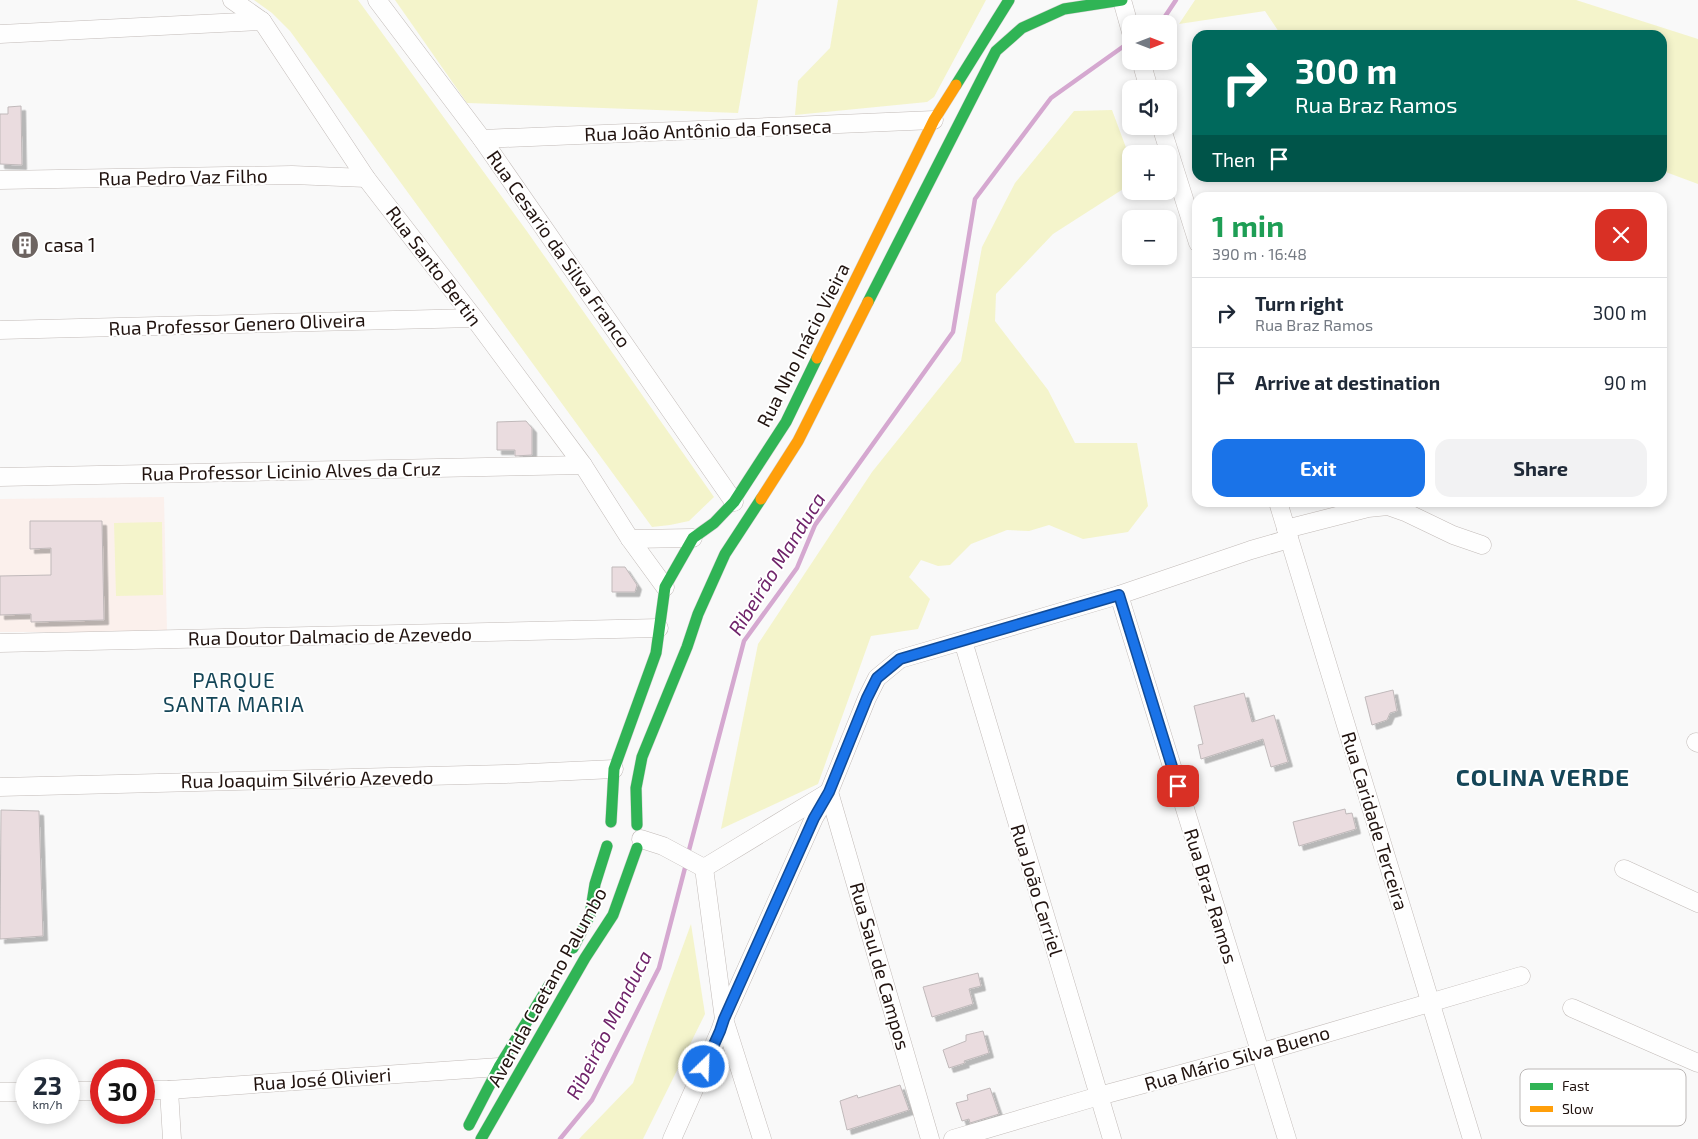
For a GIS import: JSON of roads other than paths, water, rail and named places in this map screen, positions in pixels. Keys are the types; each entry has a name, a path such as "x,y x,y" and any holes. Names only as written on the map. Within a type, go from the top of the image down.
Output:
{"main road":[{"name":"Rua Nho Inácio Vieira","path":"629,829 614,769 656,653 664,587 699,539 734,502 786,422 934,120 1009,0"},
{"path":"1042,9 1064,9 1122,0"},
{"name":"Rua Nho Inácio Vieira","path":"629,829 642,757 687,647 722,551 798,441 996,51 1022,28 1064,9"},
{"path":"614,851 631,853 629,829"},
{"name":"Avenida Caetano Palumbo","path":"481,1139 585,958 613,915 629,829 605,832 605,838 614,851 595,884 590,915 569,954"},
{"name":"Avenida Caetano Palumbo","path":"462,1139 499,1067 559,971"}],"street":[{"name":"Rua Santo Bertin","path":"232,0 262,21 366,178 474,318 583,465 630,539 664,587"},
{"name":"Rua Cesario da Silva Franco","path":"377,0 482,139 734,502"},
{"path":"1122,0 1126,15"},
{"path":"0,34 262,21"},
{"name":"Rua João Antônio da Fonseca","path":"482,139 934,120"},
{"path":"1164,135 1192,224"},
{"name":"Rua Pedro Vaz Filho","path":"0,180 292,175 366,178"},
{"name":"Rua Professor Genero Oliveira","path":"0,330 474,318"},
{"name":"Rua Professor Licinio Alves da Cruz","path":"0,477 583,465"},
{"name":"Rua Caridade Terceira","path":"1280,507 1472,1139"},
{"path":"672,1139 814,818 829,792 877,678 900,659 1119,595 1251,550 1288,534 1368,508 1378,507"},
{"path":"1391,507 1453,535 1482,545"},
{"path":"630,539 699,539"},
{"name":"Rua Braz Ramos","path":"1119,595 1287,1139"},
{"name":"Rua Doutor Dalmacio de Azevedo","path":"0,643 659,628"},
{"name":"Rua João Carriel","path":"962,641 1112,1139"},
{"name":"Rua Joaquim Silvério Azevedo","path":"0,788 506,774 614,769"},
{"path":"699,866 829,792"},
{"name":"Rua Saul de Campos","path":"829,792 930,1139"},
{"path":"629,829 699,866"},
{"path":"699,866 724,1019 762,1139"},
{"path":"1624,869 1698,903"},
{"name":"Rua Mário Silva Bueno","path":"953,1139 1099,1096 1259,1053 1521,976"},
{"path":"1572,1008 1698,1063"},
{"name":"Rua José Olivieri","path":"155,1090 499,1067"},
{"path":"169,1090 172,1139"},
{"path":"0,1092 15,1092"}],"waterway":[{"name":"Ribeirão Manduca","path":"1166,15 1176,0"},
{"name":"Ribeirão Manduca","path":"688,854 744,641 797,568 815,525 953,332 975,199 1051,98 1122,47"},
{"name":"Ribeirão Manduca","path":"560,1139 592,1100 659,968 686,864"}],"place":[{"name":"casa 1","path":"25,245"}],"district":[{"name":"PARQUE SANTA MARIA","path":"234,693"},
{"name":"COLINA VERDE","path":"1543,778"}]}
